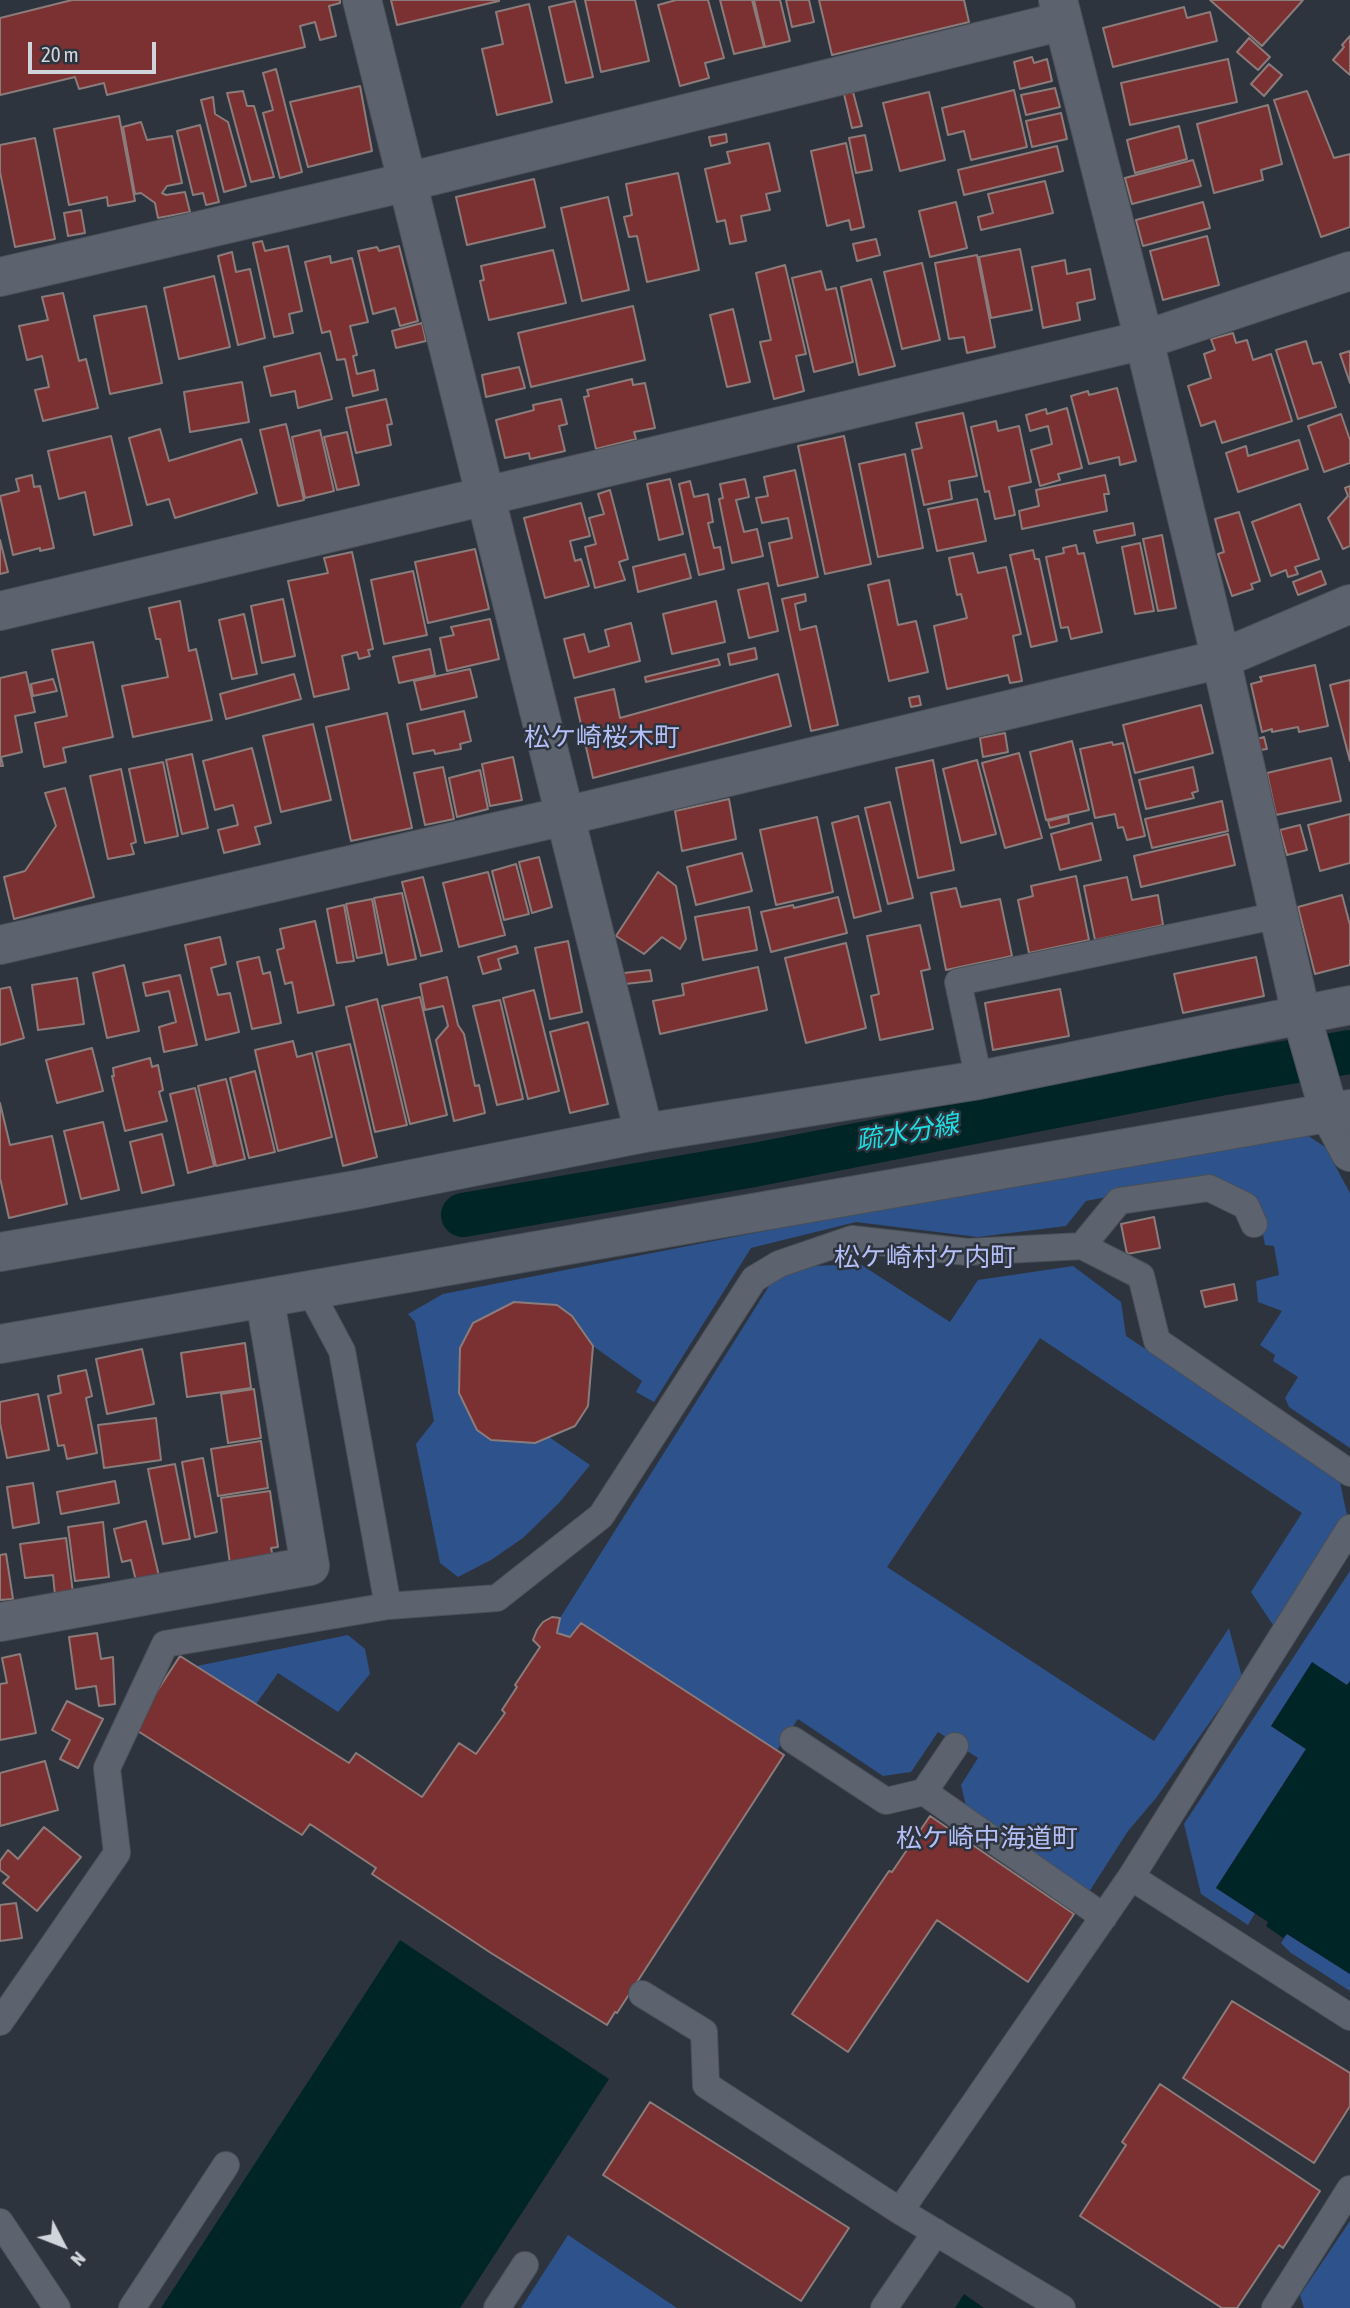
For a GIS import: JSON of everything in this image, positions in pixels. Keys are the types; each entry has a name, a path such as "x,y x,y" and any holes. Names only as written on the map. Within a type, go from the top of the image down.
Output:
{"street":[{"path":"362,0 644,1133"},
{"path":"0,277 407,182 1060,11 1144,340 1221,659 1301,1014 1339,1110 1350,1152"},
{"path":"0,611 1144,340 1350,271"},
{"path":"0,946 565,816 1221,659 1350,604"},
{"path":"0,1252 362,1189 644,1133 979,1080 1350,1005"},
{"path":"0,1344 265,1300 1339,1110"},
{"path":"0,1622 310,1566 265,1300"}],"lane":[{"path":"979,1080 958,982 1279,915"},
{"path":"1082,1246 1119,1201 1209,1188 1246,1206 1254,1224"},
{"path":"0,2022 117,1853 107,1768 165,1644 388,1606 497,1598 601,1516 754,1279 779,1264 852,1239 967,1252 1082,1246 1141,1276 1157,1340 1350,1473"},
{"path":"310,1291 342,1351 388,1606"},
{"path":"900,2211 1131,1877 1350,1528"},
{"path":"793,1740 886,1801 924,1792 955,1746"},
{"path":"924,1792 1104,1917"},
{"path":"1131,1877 1350,2017"},
{"path":"642,1994 704,2032 706,2085 900,2211 1062,2308"},
{"path":"132,2308 226,2165"},
{"path":"1275,2308 1350,2189"},
{"path":"0,2222 57,2308"},
{"path":"884,2308 936,2232"},
{"path":"497,2308 525,2264"}],"shaded area":[{"path":"1295,1127 1325,1147 1350,1193 1350,1448 1289,1407 1285,1398 1298,1377 1273,1361 1275,1355 1260,1345 1282,1311 1258,1302 1256,1281 1279,1275 1274,1246 1265,1245 1257,1203 1214,1176 1086,1201 1066,1226 978,1237 856,1222 751,1248 654,1402 636,1392 642,1381 593,1346 572,1316 557,1305 514,1302 473,1323 460,1348 459,1393 491,1440 535,1443 549,1437 590,1465 559,1503 523,1538 491,1560 458,1577 440,1563 416,1444 434,1421 415,1322 408,1314 443,1294"},
{"path":"860,1264 950,1322 978,1280 1073,1266 1121,1302 1126,1336 1339,1478 1347,1515 1275,1628 1251,1592 1302,1513 1040,1338 887,1567 1154,1741 1229,1628 1242,1677 1156,1798 1128,1831 1089,1892 967,1810 961,1785 978,1758 938,1732 911,1772 883,1776 798,1719 777,1750 581,1623 570,1637 557,1633 560,1618 771,1283 791,1267"},
{"path":"1350,1571 1350,1681 1271,1726 1306,1749 1216,1888 1255,1913 1248,1925 1201,1894 1184,1824"},
{"path":"348,1635 365,1649 370,1674 338,1712 278,1673 256,1704 197,1666"},
{"path":"1312,1662 1347,1685 1350,1681 1350,1974 1287,1934 1283,1938 1266,1926 1268,1922 1216,1888 1306,1749 1271,1726"},
{"path":"1287,1934 1350,1974 1350,1991 1291,1953 1281,1943"},
{"path":"400,1940 609,2079 460,2308 161,2308"},
{"path":"1350,2221 1350,2308 1304,2308 1300,2295"},
{"path":"568,2235 677,2308 521,2308"},
{"path":"964,2294 984,2308 955,2308"}],"building":[{"path":"72,0 340,0 340,3 329,6 336,36 320,40 315,22 300,26 305,47 107,95 104,83 79,89 75,77 0,95 0,18"},
{"path":"391,0 499,0 499,1 397,25"},
{"path":"585,0 635,0 649,61 601,72"},
{"path":"676,0 708,0 724,58 705,63 709,78 680,86 658,5"},
{"path":"720,0 752,0 764,47 734,54"},
{"path":"754,0 780,0 790,41 765,47"},
{"path":"786,0 809,0 814,22 792,27"},
{"path":"819,0 964,0 969,22 832,55"},
{"path":"1210,0 1303,0 1262,46"},
{"path":"575,1 593,77 566,83 549,7"},
{"path":"529,4 552,102 497,115 482,49 503,44 496,12"},
{"path":"1184,7 1187,18 1210,12 1217,41 1113,67 1103,28"},
{"path":"1350,36 1350,75 1333,60"},
{"path":"1249,38 1270,57 1258,70 1237,52"},
{"path":"1032,57 1034,63 1047,59 1052,81 1020,89 1014,62"},
{"path":"1228,59 1237,102 1130,125 1121,83"},
{"path":"1269,64 1282,75 1264,96 1251,84"},
{"path":"276,69 302,172 280,178 263,113 273,110 263,73"},
{"path":"360,86 372,151 308,167 290,102"},
{"path":"1055,88 1060,107 1026,115 1021,95"},
{"path":"1014,90 1027,147 971,160 964,131 948,135 942,108"},
{"path":"243,91 247,106 254,106 274,177 251,182 227,93"},
{"path":"1307,91 1334,158 1350,154 1350,227 1321,237 1274,100"},
{"path":"853,92 862,126 852,128 844,94"},
{"path":"929,92 945,160 900,171 883,103"},
{"path":"213,97 215,114 228,122 246,186 224,192 201,100"},
{"path":"1268,105 1282,164 1261,170 1263,180 1214,193 1197,124"},
{"path":"1061,113 1067,139 1032,147 1026,121"},
{"path":"119,116 135,201 108,206 107,197 69,205 54,129"},
{"path":"141,122 147,140 172,136 182,183 167,186 162,193 166,195 185,192 190,212 158,218 155,203 141,193 135,194 123,127"},
{"path":"200,125 219,202 206,205 203,193 193,195 177,131"},
{"path":"1179,126 1187,159 1135,173 1127,140"},
{"path":"726,134 727,142 711,146 709,137"},
{"path":"865,135 872,170 856,173 849,138"},
{"path":"35,138 55,239 15,247 0,172 0,145"},
{"path":"769,143 780,191 766,194 770,210 741,216 746,241 730,244 725,220 717,222 705,169 730,163 727,152"},
{"path":"846,143 864,227 851,230 849,220 827,226 811,151"},
{"path":"1057,146 1063,171 964,195 958,170"},
{"path":"1193,160 1201,186 1132,204 1125,178"},
{"path":"678,173 699,270 647,282 637,236 629,237 624,217 632,215 626,184"},
{"path":"534,179 545,227 467,245 456,197"},
{"path":"1045,181 1053,213 981,230 978,217 993,213 988,194"},
{"path":"608,197 629,290 582,301 561,208"},
{"path":"956,202 967,248 930,257 919,211"},
{"path":"1203,202 1210,228 1143,246 1136,220"},
{"path":"81,210 85,233 68,236 64,213"},
{"path":"1207,236 1219,285 1163,300 1150,251"},
{"path":"876,239 880,255 857,261 853,244"},
{"path":"262,241 265,251 288,246 302,311 289,314 293,333 274,337 253,243"},
{"path":"399,246 418,321 400,326 395,308 373,314 358,251 377,247 379,251"},
{"path":"1020,249 1032,310 991,318 979,257"},
{"path":"553,250 566,303 489,320 480,281 484,280 481,266"},
{"path":"232,252 236,272 250,269 265,338 238,345 218,256"},
{"path":"977,255 995,347 967,353 964,337 949,339 935,263"},
{"path":"330,256 331,263 352,258 368,322 350,326 357,355 353,356 357,374 374,370 378,390 353,396 345,359 337,360 330,331 322,333 305,262"},
{"path":"1065,260 1067,274 1090,269 1095,299 1077,303 1080,320 1043,328 1032,267"},
{"path":"922,263 940,340 902,349 884,272"},
{"path":"785,265 806,354 796,356 804,391 774,399 760,342 771,340 756,273"},
{"path":"821,271 826,290 836,288 853,362 814,372 792,278"},
{"path":"214,276 230,347 179,359 164,288"},
{"path":"871,279 895,366 859,375 841,287"},
{"path":"63,293 79,361 86,359 98,408 43,421 35,390 49,387 42,356 27,360 19,326 48,320 42,297"},
{"path":"146,306 162,383 110,394 94,316"},
{"path":"633,306 645,360 531,387 518,333"},
{"path":"733,309 750,382 727,387 710,315"},
{"path":"422,323 426,341 396,348 392,331"},
{"path":"1233,333 1236,343 1247,340 1253,360 1271,354 1292,421 1222,443 1215,421 1201,426 1188,386 1211,378 1204,354 1215,350 1211,339"},
{"path":"1306,341 1313,364 1321,362 1336,407 1298,419 1276,350"},
{"path":"1350,351 1350,383 1340,354"},
{"path":"320,353 332,399 298,408 295,391 271,396 264,367"},
{"path":"519,367 525,388 486,397 482,375"},
{"path":"632,379 633,385 645,383 655,428 634,432 636,439 596,449 584,397 589,396 587,390"},
{"path":"242,382 249,422 190,432 184,392"},
{"path":"1117,388 1136,461 1120,465 1119,457 1089,464 1071,396"},
{"path":"386,399 392,424 387,425 391,445 356,453 346,408"},
{"path":"561,399 567,424 559,426 565,451 530,459 529,453 505,458 496,420 534,410 533,405"},
{"path":"1067,408 1082,468 1058,474 1060,480 1040,486 1031,450 1052,444 1048,426 1030,431 1026,415 1046,409 1047,414"},
{"path":"963,413 977,476 949,481 952,499 924,505 912,450 922,448 916,423"},
{"path":"1341,414 1350,440 1350,463 1324,472 1308,426"},
{"path":"996,421 998,431 1019,426 1031,482 1009,487 1015,515 995,519 989,491 985,492 971,427"},
{"path":"286,424 304,500 278,506 260,430"},
{"path":"160,429 169,461 241,439 257,493 175,518 169,499 147,505 129,438"},
{"path":"320,430 334,491 305,498 292,437"},
{"path":"347,432 359,485 337,490 324,437"},
{"path":"111,436 132,525 94,535 85,492 59,499 48,451"},
{"path":"844,436 871,564 825,574 798,446"},
{"path":"1299,440 1308,469 1238,492 1226,453 1246,446 1248,456"},
{"path":"905,454 923,548 878,557 859,464"},
{"path":"795,470 818,577 778,586 769,543 792,538 788,518 762,523 756,498 768,496 764,477"},
{"path":"32,475 34,487 40,486 54,548 40,551 40,548 13,555 0,496 19,491 16,479"},
{"path":"1105,475 1109,494 1104,494 1107,511 1022,529 1019,511 1039,506 1036,490"},
{"path":"670,479 683,534 659,540 647,484"},
{"path":"745,479 749,497 736,500 744,532 757,529 763,556 732,563 719,499 723,498 720,484"},
{"path":"690,481 694,497 708,494 713,522 708,523 714,548 720,547 724,569 699,575 679,484"},
{"path":"1350,486 1350,546 1343,549 1328,518 1348,496 1345,488"},
{"path":"610,490 628,559 619,562 625,580 595,588 585,547 596,544 589,518 604,514 598,494"},
{"path":"977,499 986,541 937,551 928,509"},
{"path":"581,503 590,536 570,541 575,561 581,559 589,586 545,598 524,518"},
{"path":"1300,504 1319,559 1295,567 1298,574 1288,577 1286,570 1271,576 1252,522"},
{"path":"1239,512 1260,581 1251,584 1253,589 1232,596 1218,554 1224,552 1215,519"},
{"path":"1133,523 1135,535 1097,543 1094,531"},
{"path":"1162,535 1176,608 1158,611 1143,539"},
{"path":"0,540 8,572 0,574"},
{"path":"1140,543 1154,611 1135,614 1122,547"},
{"path":"1076,545 1078,554 1084,553 1102,632 1071,639 1068,627 1061,628 1046,557 1064,553 1063,548"},
{"path":"475,549 489,609 428,623 415,562"},
{"path":"1033,550 1035,559 1039,559 1057,641 1031,647 1010,555"},
{"path":"352,552 373,649 368,650 370,656 359,659 357,652 342,656 349,689 314,697 288,581 328,573 324,558"},
{"path":"973,553 978,573 1006,567 1021,634 1013,636 1022,681 1010,683 1008,675 947,689 934,626 967,618 961,594 957,595 949,558"},
{"path":"685,554 691,578 638,592 633,567"},
{"path":"413,571 427,635 384,644 371,580"},
{"path":"1321,571 1326,584 1298,595 1293,582"},
{"path":"889,580 898,625 916,621 928,672 889,681 868,585"},
{"path":"768,583 778,631 749,638 738,590"},
{"path":"805,594 806,601 795,604 800,630 816,626 838,725 811,731 782,599"},
{"path":"283,599 295,656 262,663 251,606"},
{"path":"180,601 189,651 196,649 212,720 133,737 122,686 168,677 160,639 156,639 149,608"},
{"path":"716,601 725,642 672,654 663,614"},
{"path":"244,614 257,674 232,679 219,620"},
{"path":"490,619 499,659 447,671 440,638 454,635 451,627"},
{"path":"631,623 640,661 574,678 564,639 584,634 589,652 609,646 605,630"},
{"path":"93,642 113,737 63,748 66,762 44,767 35,723 67,716 52,650"},
{"path":"755,648 757,659 730,665 728,654"},
{"path":"430,649 435,675 399,683 393,657"},
{"path":"718,659 720,665 646,682 645,677"},
{"path":"1315,665 1328,726 1299,732 1298,727 1262,732 1251,684 1262,681 1260,677"},
{"path":"470,669 477,697 421,710 414,681"},
{"path":"26,672 35,712 15,716 22,752 1,757 3,766 0,766 0,678"},
{"path":"294,674 301,699 226,719 220,694"},
{"path":"778,674 791,726 593,778 575,698 614,689 620,718"},
{"path":"53,679 57,691 33,696 31,684"},
{"path":"1350,680 1350,761 1330,685"},
{"path":"919,696 921,705 911,707 909,698"},
{"path":"1201,705 1213,753 1135,773 1123,725"},
{"path":"464,711 471,741 460,744 461,749 435,754 434,750 413,754 407,724"},
{"path":"387,713 412,828 351,841 326,727"},
{"path":"313,724 331,800 281,812 263,736"},
{"path":"1005,733 1008,752 983,757 980,738"},
{"path":"1264,737 1267,749 1260,750 1257,739"},
{"path":"1072,741 1089,810 1046,820 1030,752"},
{"path":"1112,742 1113,745 1123,743 1145,836 1127,840 1123,827 1118,828 1115,814 1095,818 1080,749"},
{"path":"252,748 271,823 255,827 260,844 224,853 218,830 238,825 233,805 215,810 203,761"},
{"path":"1019,753 1042,838 1005,848 982,763"},
{"path":"192,754 208,828 182,834 166,760"},
{"path":"513,757 522,800 490,806 482,764"},
{"path":"1331,758 1341,801 1276,815 1267,773"},
{"path":"933,760 954,870 918,878 896,768"},
{"path":"977,760 996,834 961,843 943,769"},
{"path":"163,762 178,836 145,843 129,769"},
{"path":"443,767 454,819 425,825 414,773"},
{"path":"1193,767 1198,791 1192,793 1194,798 1146,809 1139,780"},
{"path":"121,769 136,842 131,844 134,854 108,859 90,776"},
{"path":"480,770 488,809 457,817 449,778"},
{"path":"65,788 94,897 14,919 4,877 25,871 56,826 45,793"},
{"path":"729,799 736,839 682,851 675,811"},
{"path":"1222,801 1228,831 1152,848 1145,819"},
{"path":"890,802 913,898 888,904 865,808"},
{"path":"1350,814 1350,863 1320,871 1308,825"},
{"path":"858,816 881,911 854,918 832,823"},
{"path":"1068,816 1069,823 1050,828 1048,821"},
{"path":"817,817 833,892 776,905 760,830"},
{"path":"1092,823 1101,860 1060,870 1051,834"},
{"path":"1300,825 1307,850 1287,855 1280,830"},
{"path":"1228,834 1235,865 1141,887 1134,856"},
{"path":"742,853 752,891 696,905 687,867"},
{"path":"539,857 552,907 532,913 519,862"},
{"path":"516,864 529,914 504,920 492,871"},
{"path":"488,872 505,935 459,947 443,883"},
{"path":"658,872 676,886 686,939 680,949 662,937 644,954 616,936"},
{"path":"1076,876 1089,940 1029,953 1018,900 1033,896 1031,886"},
{"path":"423,877 442,951 421,956 402,882"},
{"path":"1127,877 1132,900 1158,895 1163,925 1095,940 1084,886"},
{"path":"956,888 961,907 1000,899 1012,956 946,970 931,893"},
{"path":"402,893 416,959 388,965 374,898"},
{"path":"1342,895 1350,925 1350,965 1315,974 1298,907"},
{"path":"838,897 847,933 771,952 761,912 793,905 794,908"},
{"path":"372,899 382,953 357,958 346,904"},
{"path":"344,905 354,961 337,963 327,909"},
{"path":"749,907 757,950 703,960 695,917"},
{"path":"315,921 334,1005 298,1013 292,982 285,984 277,950 284,948 280,929"},
{"path":"920,925 930,969 921,971 933,1029 880,1040 871,996 879,994 867,936"},
{"path":"220,937 226,964 211,968 218,995 230,993 239,1032 206,1040 185,945"},
{"path":"568,941 582,1012 550,1019 535,948"},
{"path":"846,943 866,1028 806,1043 785,958"},
{"path":"516,946 518,953 498,959 501,969 483,974 478,957"},
{"path":"259,957 263,974 270,972 281,1023 252,1029 237,962"},
{"path":"1256,957 1264,996 1183,1013 1174,974"},
{"path":"124,965 139,1031 107,1038 93,973"},
{"path":"758,967 767,1010 660,1034 653,1001 684,995 682,984"},
{"path":"650,970 652,981 625,984 624,973"},
{"path":"180,975 197,1045 164,1052 159,1027 176,1022 169,991 146,996 143,983"},
{"path":"447,977 458,1025 464,1034 475,1086 479,1085 485,1113 454,1121 436,1040 448,1026 443,1006 425,1010 420,984"},
{"path":"77,978 84,1024 38,1030 32,985"},
{"path":"10,987 24,1038 0,1045 0,989"},
{"path":"1060,989 1069,1036 993,1050 985,1003"},
{"path":"534,990 559,1091 528,1099 503,998"},
{"path":"420,997 447,1115 410,1124 382,1006"},
{"path":"377,999 407,1125 375,1132 346,1007"},
{"path":"500,1000 523,1099 497,1105 473,1006"},
{"path":"588,1022 608,1104 570,1113 550,1032"},
{"path":"293,1041 297,1057 312,1053 332,1137 278,1151 255,1050"},
{"path":"350,1044 377,1157 343,1166 316,1052"},
{"path":"92,1048 103,1091 57,1103 46,1060"},
{"path":"150,1058 152,1067 158,1065 163,1090 159,1092 167,1121 125,1131 112,1076 113,1068"},
{"path":"255,1071 275,1152 249,1158 230,1078"},
{"path":"226,1079 245,1159 216,1166 198,1086"},
{"path":"195,1088 214,1166 188,1173 170,1094"},
{"path":"0,1103 10,1145 52,1136 67,1204 9,1218 0,1178"},
{"path":"103,1122 119,1190 81,1199 64,1131"},
{"path":"162,1134 174,1185 142,1193 130,1142"},
{"path":"1154,1217 1160,1248 1127,1254 1121,1224"},
{"path":"1234,1284 1237,1300 1205,1307 1201,1291"},
{"path":"514,1302 557,1305 572,1316 593,1346 588,1406 575,1426 535,1443 491,1440 477,1430 459,1393 460,1348 473,1323"},
{"path":"245,1343 251,1388 187,1397 181,1353"},
{"path":"142,1349 154,1404 107,1414 96,1359"},
{"path":"86,1370 92,1396 86,1398 97,1453 67,1459 64,1445 58,1446 48,1396 61,1393 58,1376"},
{"path":"254,1389 261,1438 228,1443 221,1394"},
{"path":"38,1394 49,1450 7,1458 0,1423 0,1402"},
{"path":"156,1418 161,1460 104,1468 98,1425"},
{"path":"261,1441 268,1488 218,1496 211,1449"},
{"path":"203,1458 217,1532 195,1537 182,1462"},
{"path":"175,1464 190,1539 163,1544 148,1469"},
{"path":"115,1481 119,1503 61,1514 57,1492"},
{"path":"33,1483 39,1523 13,1528 7,1487"},
{"path":"270,1491 278,1547 271,1548 273,1557 230,1564 221,1498"},
{"path":"146,1521 159,1576 136,1581 131,1560 122,1562 114,1529"},
{"path":"103,1522 109,1577 75,1581 68,1527"},
{"path":"66,1538 73,1593 55,1595 53,1575 25,1578 20,1544"},
{"path":"6,1554 13,1599 0,1600 0,1555"},
{"path":"552,1617 560,1618 557,1633 570,1637 581,1623 784,1755 607,2025 491,1953 372,1874 376,1868 310,1824 302,1835 133,1728 180,1656 349,1763 356,1753 422,1797 459,1743 476,1754 505,1713 502,1710 517,1687 515,1685 540,1647 533,1640 537,1630 543,1622"},
{"path":"97,1633 101,1659 113,1657 115,1704 99,1706 96,1686 76,1689 69,1637"},
{"path":"20,1654 36,1733 0,1740 0,1684 7,1683 2,1658"},
{"path":"67,1701 103,1719 78,1768 60,1759 70,1740 52,1730"},
{"path":"45,1761 58,1810 0,1826 0,1773"},
{"path":"930,1816 1074,1914 1028,1982 937,1920 848,2052 792,2014 889,1871 892,1872"},
{"path":"44,1827 81,1857 37,1911 3,1883 9,1877 0,1870 0,1861 8,1850 18,1859"},
{"path":"16,1903 22,1938 0,1941 0,1905"},
{"path":"1232,2001 1350,2073 1350,2106 1314,2163 1183,2078"},
{"path":"1160,2084 1320,2191 1283,2248 1279,2245 1237,2308 1222,2308 1080,2216 1126,2145 1122,2142"},
{"path":"650,2102 849,2228 801,2301 603,2175"}],"waterway":[{"name":"疏水分線","path":"463,1215 754,1165 1225,1073 1350,1052"}],"district":[{"name":"松ケ崎桜木町","path":"602,738"},
{"name":"松ケ崎村ケ内町","path":"925,1258"},
{"name":"松ケ崎中海道町","path":"987,1839"}]}
